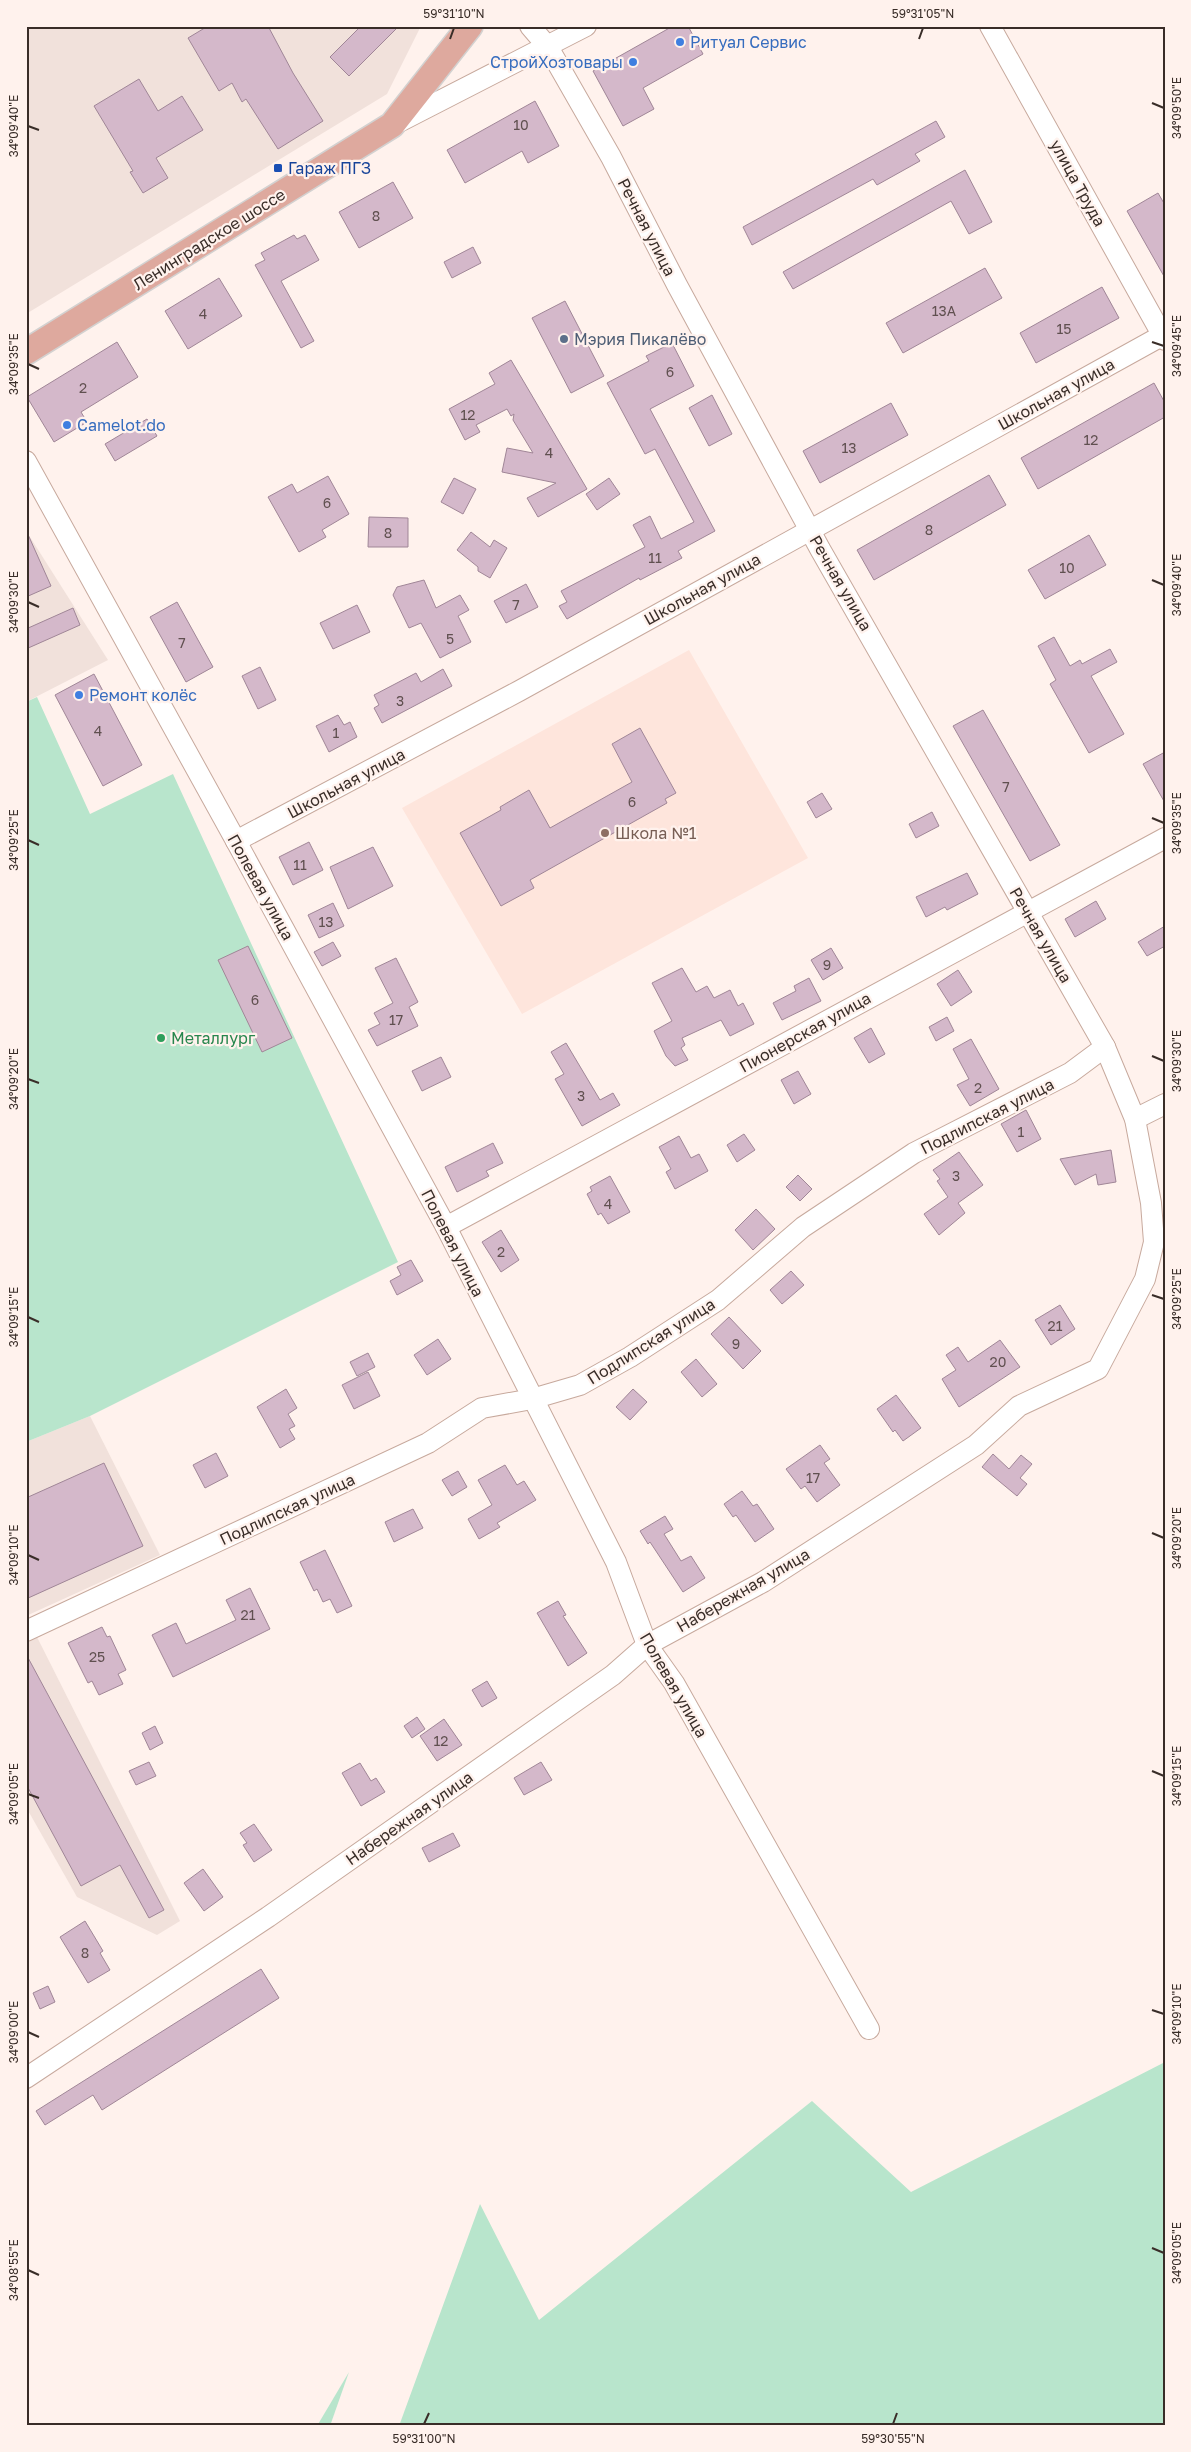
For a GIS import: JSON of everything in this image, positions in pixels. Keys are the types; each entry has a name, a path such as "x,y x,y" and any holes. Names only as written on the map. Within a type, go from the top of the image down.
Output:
{"main road":[{"path":"392,126 470,26"},
{"name":"Ленинградское шоссе","path":"26,352 392,126"}],"street":[{"name":"Речная улица","path":"530,26 548,47 611,157 677,285 809,529 1105,1047 1135,1118"},
{"path":"392,126 586,26"},
{"name":"улица Труда","path":"990,26 1164,337"},
{"name":"Школьная улица","path":"236,841 519,691 809,529 1164,337"},
{"name":"Полевая улица","path":"26,461 446,1227 616,1562 647,1646 674,1683 870,2029"},
{"name":"Пионерская улица","path":"446,1227 1165,838"},
{"name":"Подлипская улица","path":"26,1631 428,1443 482,1408 532,1399 580,1385 630,1357 718,1300 803,1227 914,1154 1070,1073 1105,1047"},
{"path":"1135,1118 1165,1104"},
{"name":"Набережная улица","path":"26,2078 268,1917 613,1675 647,1646 772,1577 976,1445 1019,1406 1098,1369 1145,1279 1154,1242 1151,1203 1135,1118"}],"shaded area":[{"path":"26,26 421,26 387,94 26,314"},
{"path":"30,537 108,660 26,702 26,539"},
{"name":"Школа №1","path":"689,650 808,858 522,1014 402,808"},
{"path":"90,1416 160,1555 26,1616 26,1442"},
{"path":"37,1637 180,1921 157,1935 77,1897 26,1807 26,1639"}],"green space":[{"name":"Металлург","path":"37,697 90,814 173,774 398,1262 90,1416 26,1442 26,702"},
{"path":"1165,2062 1165,2426 399,2426 480,2204 539,2320 812,2101 911,2192"},
{"path":"349,2372 330,2426 317,2426"}],"building":[{"path":"208,26 268,26 293,73 323,121 278,149 246,99 242,102 232,83 219,91 188,38"},
{"path":"361,26 399,26 349,76 330,57"},
{"path":"673,26 688,26 703,54 643,88 654,109 623,126 593,71"},
{"path":"139,79 158,111 182,96 203,130 156,158 168,178 143,193 130,172 133,171 94,106"},
{"path":"535,101 559,146 528,163 522,151 465,183 447,150"},
{"path":"936,121 945,137 915,154 920,161 877,185 873,179 752,245 743,227"},
{"path":"965,170 992,222 969,234 951,201 793,289 783,272"},
{"path":"393,182 413,218 359,248 339,212"},
{"path":"1158,193 1165,205 1165,278 1127,211"},
{"path":"294,235 297,239 305,235 319,260 281,281 314,341 301,348 255,265 265,260 261,253"},
{"path":"473,247 481,263 452,278 444,262"},
{"path":"985,268 1002,298 903,353 886,323"},
{"path":"219,278 242,316 188,349 165,311"},
{"path":"1102,287 1119,318 1036,363 1020,333"},
{"name":"Мэрия Пикалёво","path":"565,301 604,376 571,393 532,318"},
{"path":"117,342 138,377 81,412 87,422 54,442 27,397"},
{"path":"672,343 694,386 650,409 715,531 678,551 682,558 640,580 639,578 567,619 559,606 567,602 561,591 645,547 633,525 650,516 661,539 694,522 655,449 645,454 607,383 649,361 646,356"},
{"path":"511,360 587,489 538,517 527,498 556,483 502,472 507,448 533,453 513,420 514,414 511,416 507,409 476,425 480,432 465,440 449,409 495,384 489,373"},
{"path":"1154,383 1165,403 1165,417 1038,489 1021,458"},
{"path":"712,395 732,434 709,446 689,408"},
{"path":"891,403 908,435 820,483 803,451"},
{"path":"147,419 157,436 115,461 105,444"},
{"path":"989,475 1006,505 874,580 857,550"},
{"path":"328,476 349,514 322,530 326,537 299,552 268,497 292,484 297,493"},
{"path":"454,478 476,489 463,514 441,502"},
{"path":"609,478 620,494 597,510 586,494"},
{"path":"369,517 408,518 408,547 368,547"},
{"path":"26,530 51,586 26,597"},
{"path":"471,532 490,547 494,540 507,548 490,578 478,571 478,567 457,550"},
{"path":"1089,535 1106,565 1045,599 1028,570"},
{"path":"424,580 436,608 460,595 469,610 458,616 471,642 440,658 421,623 409,628 393,595 397,587"},
{"path":"526,584 538,607 506,623 494,601"},
{"path":"177,602 213,667 186,682 150,617"},
{"path":"357,605 370,632 333,649 320,623"},
{"path":"73,608 80,625 26,649 26,629"},
{"path":"1054,637 1070,666 1080,660 1082,664 1110,649 1117,662 1091,676 1124,734 1089,753 1050,684 1056,680 1038,646"},
{"path":"260,667 276,700 258,709 242,676"},
{"path":"443,669 452,686 382,723 374,708 379,705 374,695 416,673 421,682"},
{"path":"94,674 142,765 103,786 55,695"},
{"path":"983,710 1060,845 1030,861 953,726"},
{"path":"338,715 344,725 350,722 357,737 329,752 316,726"},
{"path":"640,728 676,793 665,799 667,803 530,880 534,888 501,906 460,833 501,810 500,807 529,790 550,828 632,782 612,744"},
{"path":"1165,752 1165,803 1143,764"},
{"path":"822,793 832,809 816,818 807,802"},
{"path":"932,812 939,826 916,838 909,824"},
{"path":"309,842 323,870 293,885 279,857"},
{"path":"373,847 393,886 348,909 330,867"},
{"path":"967,873 978,894 947,910 945,907 926,917 916,897"},
{"path":"1096,901 1106,919 1075,937 1065,919"},
{"path":"333,903 344,926 319,938 308,915"},
{"path":"1165,926 1165,946 1147,956 1138,942"},
{"path":"333,942 341,956 322,966 314,952"},
{"path":"248,946 292,1038 262,1052 218,960"},
{"path":"831,948 843,968 823,980 811,960"},
{"path":"396,958 418,1002 409,1007 418,1026 377,1046 368,1030 380,1024 374,1013 393,1003 375,968"},
{"path":"682,968 696,992 707,986 714,998 730,990 738,1006 743,1003 754,1024 730,1036 721,1020 682,1038 685,1045 681,1048 688,1060 675,1066 666,1056 654,1031 672,1021 652,983"},
{"path":"958,970 972,992 951,1006 937,984"},
{"path":"809,978 821,1001 782,1020 773,1003 796,991 794,986"},
{"path":"947,1017 954,1031 936,1041 929,1027"},
{"path":"871,1028 885,1054 869,1063 854,1038"},
{"path":"971,1039 999,1089 970,1106 957,1085 969,1079 953,1049"},
{"path":"566,1043 600,1100 613,1093 620,1105 582,1126 555,1079 564,1074 551,1052"},
{"path":"441,1057 451,1077 422,1091 412,1071"},
{"path":"798,1071 811,1094 794,1104 781,1080"},
{"path":"1026,1110 1041,1139 1017,1152 1001,1124"},
{"path":"744,1134 755,1150 737,1162 727,1145"},
{"path":"679,1136 691,1158 699,1154 708,1171 675,1189 666,1172 671,1169 659,1147"},
{"path":"493,1143 503,1163 486,1171 489,1176 457,1192 445,1167"},
{"path":"1111,1150 1116,1182 1098,1185 1096,1174 1075,1185 1060,1159"},
{"path":"959,1152 983,1185 958,1203 965,1213 939,1235 924,1214 948,1197 937,1181 940,1179 933,1170"},
{"path":"798,1175 812,1189 800,1201 786,1187"},
{"path":"610,1176 630,1212 608,1224 601,1213 598,1215 587,1194 592,1191 590,1187"},
{"path":"756,1209 775,1229 753,1250 735,1230"},
{"path":"501,1230 519,1260 501,1272 482,1242"},
{"path":"411,1260 423,1281 397,1295 390,1281 401,1275 397,1267"},
{"path":"791,1271 804,1285 782,1304 770,1290"},
{"path":"1060,1305 1075,1329 1051,1345 1035,1320"},
{"path":"729,1317 761,1351 743,1369 711,1334"},
{"path":"438,1339 451,1359 427,1375 414,1355"},
{"path":"1000,1340 1020,1367 959,1407 942,1379 956,1370 946,1355 958,1347 968,1362"},
{"path":"368,1353 375,1367 357,1376 350,1362"},
{"path":"696,1359 717,1384 702,1397 681,1372"},
{"path":"368,1372 380,1396 354,1409 342,1385"},
{"path":"286,1389 297,1408 288,1414 295,1426 289,1429 295,1439 280,1448 257,1407"},
{"path":"633,1389 647,1402 630,1420 616,1407"},
{"path":"896,1395 921,1428 903,1441 895,1430 893,1432 877,1409"},
{"path":"820,1445 830,1459 824,1463 840,1485 817,1502 805,1486 801,1489 786,1469"},
{"path":"216,1453 228,1476 205,1488 193,1465"},
{"path":"993,1454 1009,1469 1021,1455 1032,1464 1020,1478 1027,1484 1017,1496 982,1467"},
{"path":"104,1463 143,1546 26,1599 26,1498"},
{"path":"505,1465 517,1485 524,1481 536,1500 497,1523 500,1527 479,1539 468,1519 492,1505 478,1480"},
{"path":"458,1471 467,1487 452,1496 442,1480"},
{"path":"742,1491 753,1506 757,1504 774,1529 755,1542 736,1515 733,1517 724,1504"},
{"path":"413,1509 423,1528 394,1542 385,1522"},
{"path":"665,1516 673,1529 664,1534 681,1561 691,1556 705,1578 683,1592 650,1542 648,1544 640,1531"},
{"path":"325,1550 352,1606 337,1613 330,1599 323,1602 317,1589 314,1591 300,1562"},
{"path":"250,1588 270,1629 173,1677 152,1635 176,1623 186,1644 236,1620 226,1600"},
{"path":"558,1601 566,1615 563,1616 587,1653 568,1666 537,1613"},
{"path":"102,1627 107,1637 110,1636 126,1670 118,1674 123,1684 99,1695 92,1681 88,1683 68,1643"},
{"path":"26,1654 164,1910 149,1918 120,1865 81,1886 26,1784"},
{"path":"487,1681 497,1698 482,1707 472,1690"},
{"path":"417,1717 425,1729 412,1738 404,1726"},
{"path":"444,1719 462,1745 437,1761 420,1736"},
{"path":"155,1726 163,1743 150,1750 142,1733"},
{"path":"149,1762 156,1776 136,1785 129,1771"},
{"path":"541,1762 552,1780 524,1795 514,1778"},
{"path":"360,1763 371,1781 376,1778 385,1792 361,1806 342,1773"},
{"path":"254,1824 272,1850 254,1862 243,1845 247,1843 240,1833"},
{"path":"453,1833 460,1846 429,1862 422,1848"},
{"path":"203,1869 223,1897 204,1911 184,1883"},
{"path":"85,1921 103,1951 100,1953 110,1970 88,1983 60,1937"},
{"path":"261,1969 279,1998 102,2110 93,2095 45,2125 36,2111"},
{"path":"48,1986 55,2002 40,2009 33,1993"}],"place":[{"name":"Ритуал Сервис","path":"680,42"},
{"name":"СтройХозтовары","path":"633,62"},
{"name":"Гараж ПГЗ","path":"278,168"},
{"name":"Мэрия Пикалёво","path":"564,339"},
{"name":"Camelot.do","path":"67,425"},
{"name":"Ремонт колёс","path":"79,695"},
{"name":"Школа №1","path":"605,833"},
{"name":"Металлург","path":"161,1038"}]}
